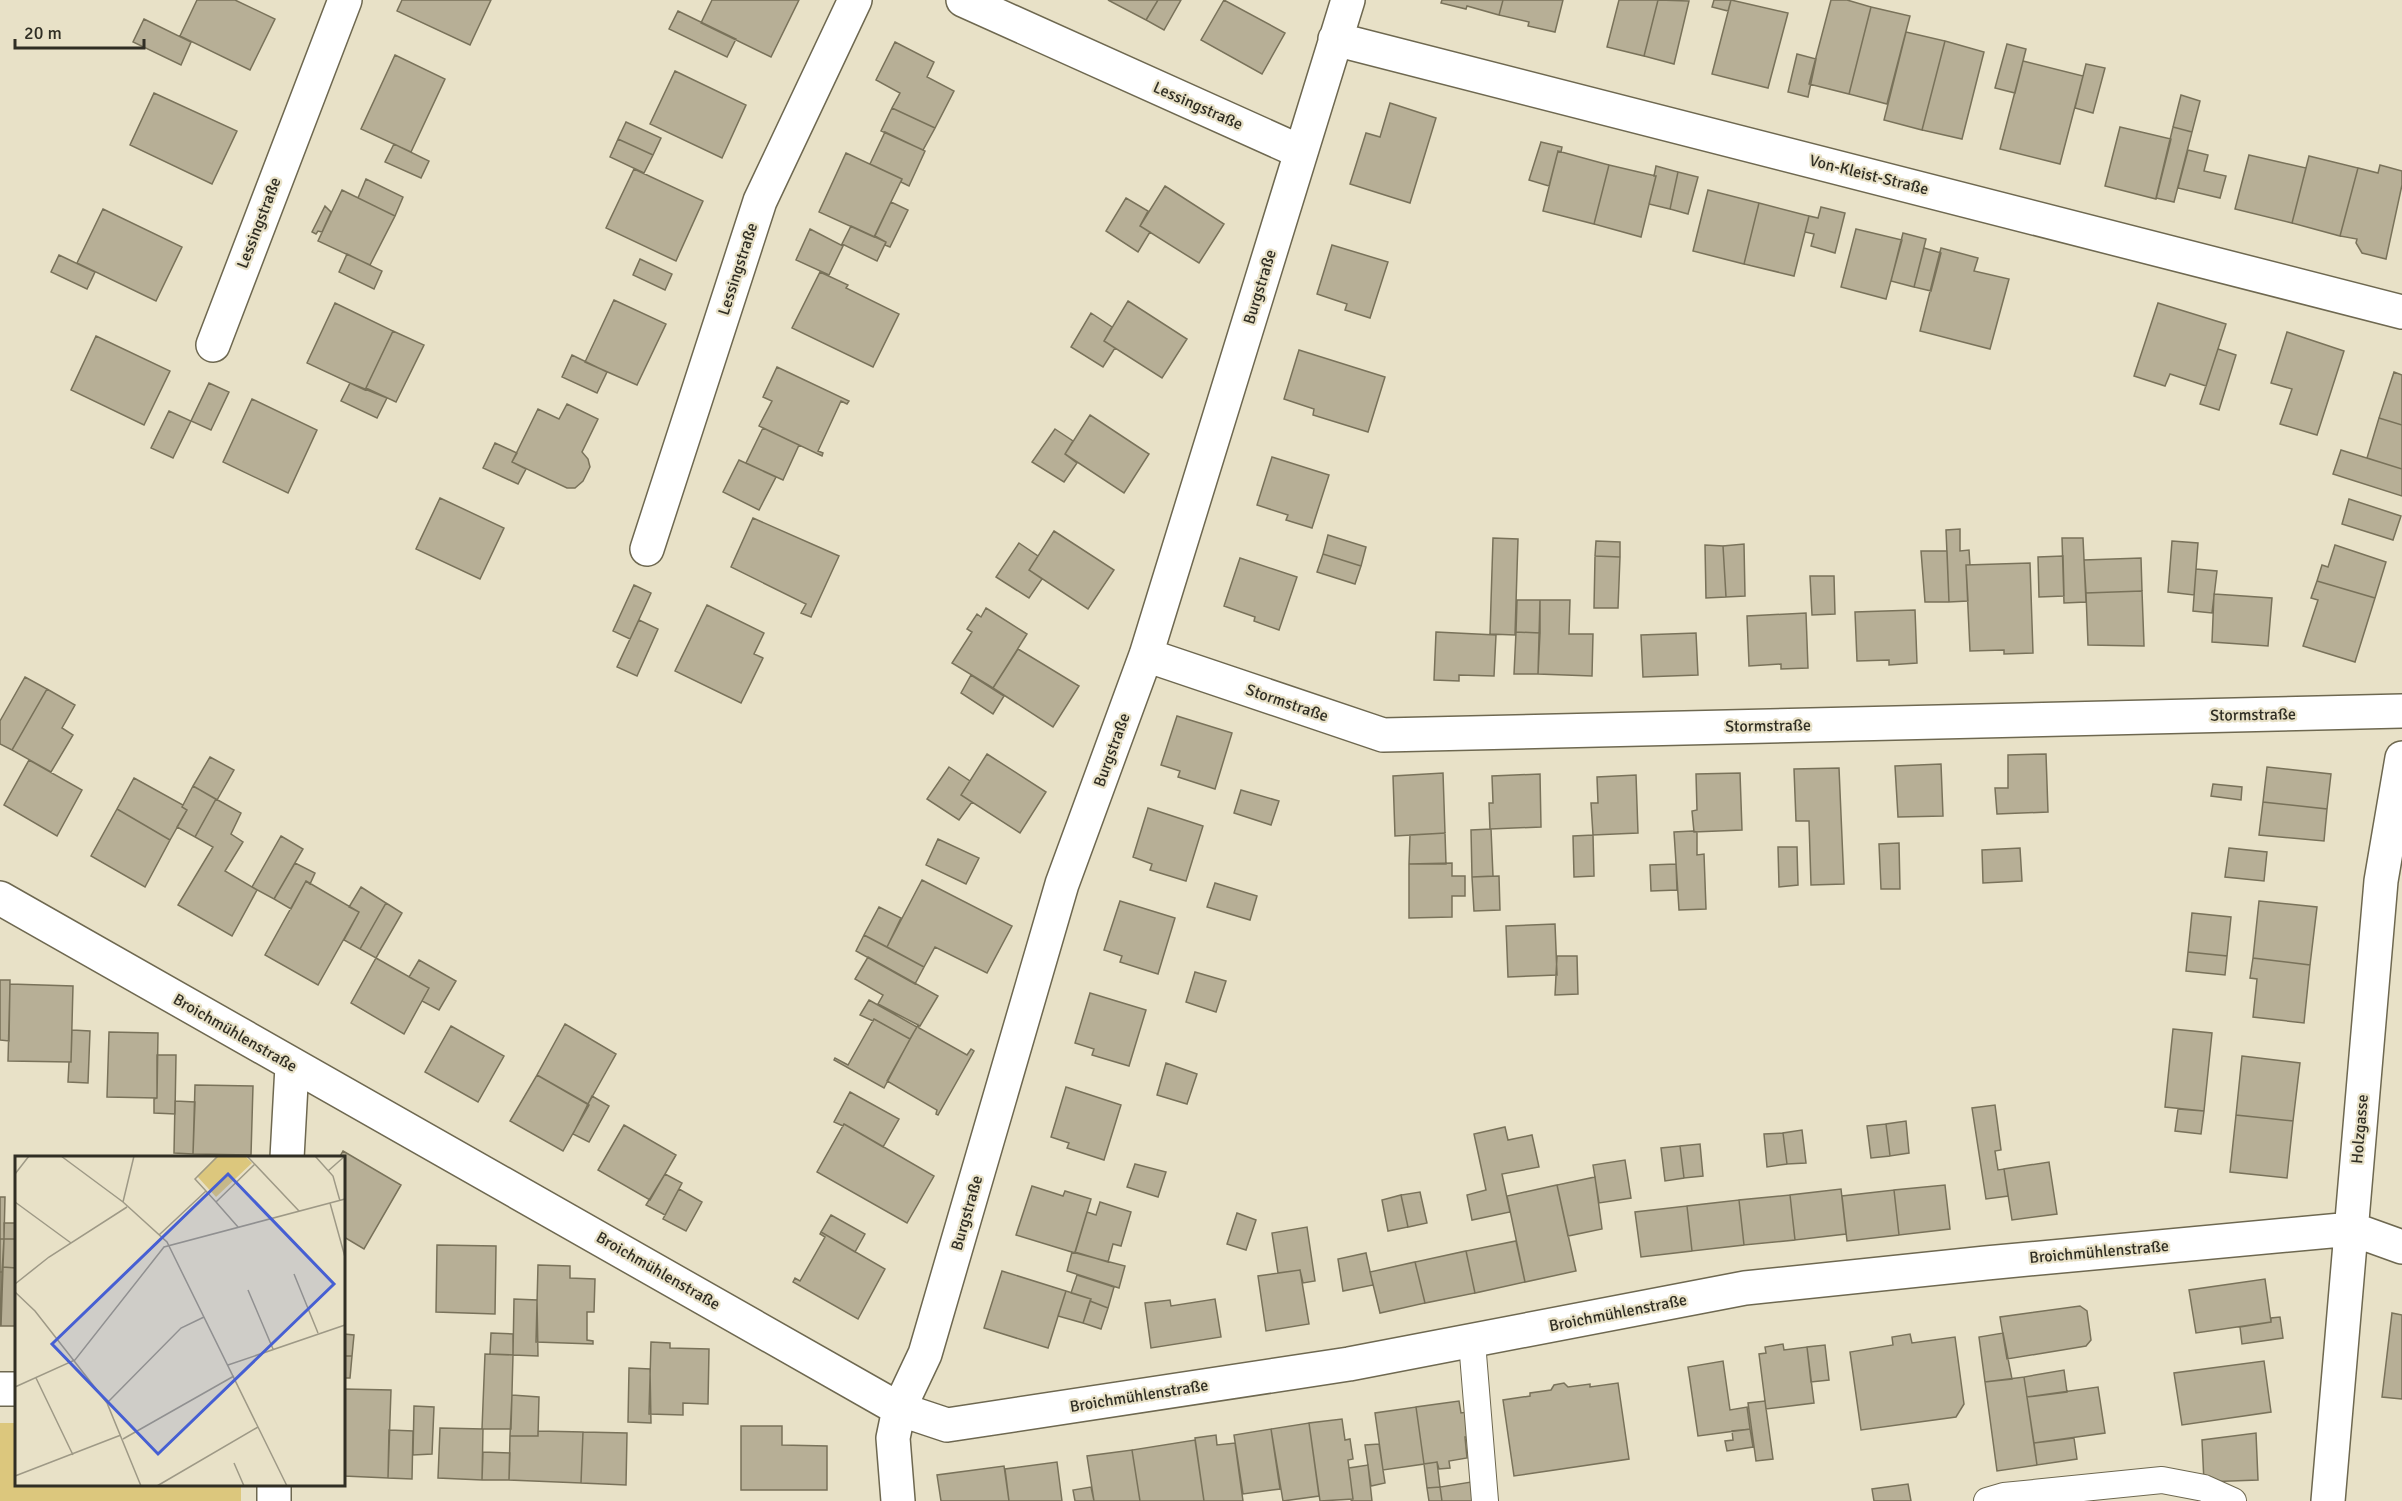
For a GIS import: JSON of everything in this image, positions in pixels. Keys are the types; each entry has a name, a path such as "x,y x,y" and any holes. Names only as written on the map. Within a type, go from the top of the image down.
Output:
{"street":[{"name":"Lessingstraße","path":"213,345 345,0"},
{"name":"Lessingstraße","path":"647,549 760,201 855,0"},
{"name":"Lessingstraße","path":"963,0 1301,153"},
{"name":"Burgstraße","path":"898,1501 893,1438 899,1409 926,1354 1062,884 1146,655 1348,0"},
{"name":"Von-Kleist-Straße","path":"1335,39 2402,312"},
{"name":"Stormstraße","path":"1146,655 1383,735 2402,711"},
{"name":"Holzgasse","path":"2328,1501 2381,881 2402,758"},
{"name":"Broichmühlenstraße","path":"0,898 899,1409 947,1425 1349,1364 1745,1288 2352,1229 2402,1246"},
{"path":"287,1156 292,1066"}],"lane":[{"path":"1472,1342 1485,1501"},
{"path":"1987,1501 2004,1496 2162,1480 2204,1488 2233,1501"}],"shaded area":[{"path":"0,1423 15,1423 15,1486 241,1486 241,1501 0,1501"}],"building":[{"path":"197,0 235,0 275,19 250,70 180,36"},
{"path":"402,0 491,0 470,45 397,11"},
{"path":"712,0 799,0 771,57 701,23"},
{"path":"1108,0 1158,0 1146,20"},
{"path":"1158,0 1181,0 1164,30 1146,20"},
{"path":"1224,0 1285,33 1262,74 1201,40"},
{"path":"1442,0 1503,0 1499,15 1467,6 1466,9 1441,3"},
{"path":"1503,0 1563,0 1555,32 1528,26 1529,22 1499,15"},
{"path":"1619,0 1658,0 1644,56 1607,47"},
{"path":"1658,0 1689,1 1674,64 1644,56"},
{"path":"1714,0 1731,0 1728,11 1712,7"},
{"path":"1731,0 1788,13 1768,88 1712,74"},
{"path":"1831,0 1847,0 1871,7 1849,94 1809,84"},
{"path":"1871,7 1910,16 1887,104 1849,94"},
{"path":"678,11 736,39 727,57 669,29"},
{"path":"144,19 191,42 181,65 133,42"},
{"path":"1906,32 1945,41 1922,130 1884,120"},
{"path":"1945,41 1984,52 1962,139 1922,130"},
{"path":"895,42 934,62 927,77 954,91 935,128 892,108 900,93 876,80"},
{"path":"2007,44 2026,49 2015,93 1995,88"},
{"path":"1797,54 1816,59 1808,97 1788,92"},
{"path":"395,55 445,79 411,152 361,129"},
{"path":"2023,61 2083,76 2060,164 2000,149"},
{"path":"2086,64 2105,68 2093,113 2075,108"},
{"path":"675,71 746,105 722,158 650,124"},
{"path":"154,93 237,131 212,184 130,145"},
{"path":"2181,95 2200,101 2192,132 2173,127"},
{"path":"1390,103 1436,118 1410,203 1350,184 1366,133 1380,137"},
{"path":"892,108 935,128 923,150 881,131"},
{"path":"626,122 661,138 653,155 618,139"},
{"path":"2120,127 2171,139 2156,199 2105,186"},
{"path":"2173,127 2192,132 2174,202 2156,198"},
{"path":"885,132 925,151 909,186 901,182 902,179 870,164"},
{"path":"618,139 653,155 644,173 610,157"},
{"path":"1541,142 1562,147 1561,152 1558,151 1549,186 1529,180"},
{"path":"394,144 429,161 421,178 385,162"},
{"path":"2188,150 2208,155 2204,171 2226,176 2220,198 2178,188"},
{"path":"1558,151 1609,165 1594,224 1543,211"},
{"path":"846,153 902,179 874,237 819,212"},
{"path":"2249,155 2306,168 2292,223 2235,209"},
{"path":"2309,156 2358,168 2340,236 2292,223"},
{"path":"1609,165 1656,176 1641,237 1594,224"},
{"path":"2380,165 2402,171 2402,185 2386,259 2362,253 2356,243 2357,239 2340,236 2358,168 2378,173"},
{"path":"1656,166 1678,172 1670,209 1649,204 1656,176 1654,176"},
{"path":"634,169 703,201 676,261 606,228"},
{"path":"1678,172 1698,177 1688,214 1670,209"},
{"path":"366,179 403,197 395,216 358,198"},
{"path":"1165,186 1224,224 1199,263 1140,226"},
{"path":"342,190 395,216 370,265 318,241"},
{"path":"1708,190 1759,203 1744,264 1693,251"},
{"path":"1126,198 1148,211 1140,226 1150,232 1138,252 1106,231"},
{"path":"891,202 908,210 890,247 875,236"},
{"path":"1759,203 1809,216 1794,276 1744,264"},
{"path":"325,206 331,212 322,232 318,231 316,234 312,232"},
{"path":"1821,207 1845,213 1835,253 1811,246 1814,234 1805,232 1809,216 1818,218"},
{"path":"103,209 182,247 156,301 77,263"},
{"path":"851,226 886,242 877,261 842,244"},
{"path":"810,229 843,246 829,275 796,260"},
{"path":"1856,229 1902,240 1886,299 1841,287"},
{"path":"1903,233 1926,239 1914,287 1891,281"},
{"path":"1332,245 1388,262 1370,318 1345,310 1347,304 1317,294"},
{"path":"1924,248 1941,253 1931,291 1914,287"},
{"path":"1941,248 1978,258 1974,271 2009,279 1990,349 1920,331"},
{"path":"347,254 382,271 374,289 339,272"},
{"path":"59,255 95,272 87,289 51,272"},
{"path":"640,259 672,274 665,290 633,275"},
{"path":"820,272 848,285 846,288 899,314 873,367 792,328"},
{"path":"614,300 666,324 637,385 585,362"},
{"path":"1128,301 1187,339 1162,378 1104,341"},
{"path":"335,303 393,331 365,390 307,363"},
{"path":"2158,303 2226,324 2206,386 2170,374 2165,386 2134,376"},
{"path":"1091,313 1112,327 1104,341 1115,348 1103,367 1071,347"},
{"path":"393,331 424,345 396,402 366,388"},
{"path":"2287,332 2344,351 2317,435 2280,424 2292,389 2271,383"},
{"path":"96,336 170,371 144,425 71,390"},
{"path":"2218,349 2236,355 2219,410 2200,404"},
{"path":"1299,350 1385,377 1368,432 1313,415 1314,409 1284,399"},
{"path":"572,355 607,372 597,393 562,377"},
{"path":"777,367 849,401 847,404 841,401 818,451 823,453 822,456 759,426 772,401 763,397"},
{"path":"2394,372 2402,375 2402,425 2379,418"},
{"path":"209,383 229,392 211,430 191,421"},
{"path":"350,383 387,398 377,418 341,401"},
{"path":"252,399 317,430 288,493 223,462"},
{"path":"567,404 598,419 582,452 588,459 590,467 583,481 575,488 567,488 512,462 538,409 559,419"},
{"path":"169,411 191,421 173,458 151,448"},
{"path":"1090,415 1149,454 1124,493 1065,454"},
{"path":"2379,418 2402,425 2402,469 2367,458"},
{"path":"763,428 799,445 783,480 746,463"},
{"path":"1055,429 1073,441 1065,454 1077,463 1064,482 1032,462"},
{"path":"495,443 517,453 512,462 526,469 518,484 483,468"},
{"path":"2341,450 2402,469 2402,496 2333,474"},
{"path":"1272,457 1329,475 1312,528 1286,520 1288,515 1257,505"},
{"path":"739,460 776,477 759,510 723,492"},
{"path":"440,498 504,528 480,579 416,549"},
{"path":"2349,499 2401,516 2393,540 2342,524"},
{"path":"753,518 839,556 811,617 801,613 806,604 731,567"},
{"path":"1960,529 1960,551 1969,550 1970,565 1966,565 1968,601 1949,602 1946,530"},
{"path":"1054,531 1114,570 1088,609 1029,570"},
{"path":"1328,535 1366,547 1361,566 1323,554"},
{"path":"1493,538 1518,539 1515,635 1490,634"},
{"path":"2062,538 2083,538 2086,602 2064,603"},
{"path":"1596,541 1620,542 1620,557 1595,556"},
{"path":"2172,541 2198,543 2194,595 2168,592"},
{"path":"1019,543 1038,556 1029,570 1042,579 1029,598 996,577"},
{"path":"1744,544 1745,596 1726,597 1723,546"},
{"path":"1705,545 1723,546 1726,597 1706,598"},
{"path":"2335,545 2386,562 2375,598 2317,581 2322,565 2328,567"},
{"path":"1921,551 1947,551 1949,602 1925,602"},
{"path":"1323,554 1361,566 1355,584 1317,572"},
{"path":"1595,556 1620,557 1618,608 1594,608"},
{"path":"2063,556 2064,596 2039,597 2038,557"},
{"path":"1240,558 1297,577 1279,630 1254,621 1255,617 1224,606"},
{"path":"2141,558 2142,591 2086,593 2084,560"},
{"path":"2030,563 2033,653 2004,654 2004,650 1970,651 1966,565"},
{"path":"2196,569 2217,571 2212,613 2193,611"},
{"path":"1810,576 1834,576 1835,614 1812,615"},
{"path":"2317,581 2375,598 2355,662 2303,646 2318,600 2311,598"},
{"path":"634,585 651,593 630,639 613,631"},
{"path":"2142,591 2144,646 2088,645 2086,593"},
{"path":"2214,594 2272,598 2268,646 2212,642"},
{"path":"1517,600 1540,600 1540,633 1516,632"},
{"path":"1540,600 1570,600 1569,634 1593,634 1592,676 1538,674"},
{"path":"707,605 764,633 754,654 763,658 741,703 675,671"},
{"path":"986,608 1027,634 993,688 952,663 972,632 967,629 977,614 981,617"},
{"path":"1915,610 1917,663 1889,665 1889,660 1857,661 1855,612"},
{"path":"1806,613 1808,668 1781,669 1781,664 1749,666 1747,616"},
{"path":"639,620 658,629 637,676 617,667"},
{"path":"1436,632 1496,635 1494,676 1459,675 1459,681 1434,680"},
{"path":"1516,632 1540,633 1538,674 1514,674"},
{"path":"1696,633 1698,675 1643,677 1641,635"},
{"path":"1018,649 1079,686 1053,727 993,688"},
{"path":"971,675 1004,696 993,714 961,693"},
{"path":"25,677 47,689 12,750 0,744 0,721"},
{"path":"47,689 75,705 62,728 73,735 51,772 12,750"},
{"path":"1177,716 1232,733 1215,789 1178,777 1180,771 1161,765"},
{"path":"987,754 1046,792 1020,833 961,795"},
{"path":"2046,754 2048,812 1997,814 1995,788 2008,788 2008,755"},
{"path":"210,757 234,770 217,800 193,786"},
{"path":"29,760 82,790 57,836 4,805"},
{"path":"1941,764 1943,816 1898,817 1895,766"},
{"path":"949,767 970,781 961,795 972,802 959,820 927,799"},
{"path":"2267,767 2331,774 2327,809 2263,802"},
{"path":"1839,768 1844,884 1811,885 1809,821 1796,821 1794,769"},
{"path":"1443,773 1445,833 1395,836 1393,776"},
{"path":"1740,773 1742,830 1694,832 1692,811 1697,810 1696,774"},
{"path":"1540,774 1541,827 1490,829 1489,803 1493,803 1492,776"},
{"path":"1636,775 1638,833 1593,835 1591,803 1598,803 1597,777"},
{"path":"134,778 183,805 182,807 187,810 170,840 117,809"},
{"path":"2213,784 2242,787 2241,800 2211,796"},
{"path":"193,786 216,799 195,837 177,827 187,810 182,807"},
{"path":"1241,790 1279,801 1271,825 1234,813"},
{"path":"216,799 241,813 231,834 243,842 225,871 257,890 232,936 178,905 213,847 195,837"},
{"path":"2263,802 2327,809 2324,841 2259,835"},
{"path":"1148,808 1203,826 1186,881 1150,870 1152,864 1133,857"},
{"path":"117,809 170,840 145,887 91,856"},
{"path":"1491,829 1493,876 1472,877 1471,830"},
{"path":"1674,832 1697,832 1697,855 1704,854 1706,909 1679,910"},
{"path":"1445,833 1446,864 1409,864 1410,835"},
{"path":"1593,835 1594,876 1574,877 1573,836"},
{"path":"281,836 303,849 274,899 252,887"},
{"path":"938,839 979,858 966,884 926,865"},
{"path":"1899,843 1900,889 1881,889 1879,844"},
{"path":"1778,847 1797,847 1798,885 1779,887"},
{"path":"2020,848 2022,881 1983,883 1982,850"},
{"path":"2229,848 2267,852 2264,881 2225,877"},
{"path":"295,863 315,873 310,884 306,881 291,909 274,899"},
{"path":"1452,863 1452,876 1465,876 1465,896 1452,896 1452,917 1409,918 1409,864"},
{"path":"1676,864 1677,890 1651,891 1650,865"},
{"path":"1499,876 1500,910 1474,911 1472,877"},
{"path":"922,880 1012,926 987,973 935,947 924,967 887,947"},
{"path":"306,881 359,912 318,985 265,955"},
{"path":"1215,883 1257,896 1250,920 1207,907"},
{"path":"361,887 386,903 360,949 344,940 359,912 349,907"},
{"path":"1120,901 1175,918 1158,974 1120,962 1122,956 1104,950"},
{"path":"2259,901 2317,907 2310,965 2253,958"},
{"path":"386,903 402,913 376,958 360,949"},
{"path":"879,907 901,918 887,947 864,935"},
{"path":"2192,913 2231,917 2227,956 2188,952"},
{"path":"1555,924 1557,975 1508,977 1506,926"},
{"path":"864,935 924,967 915,984 856,951"},
{"path":"2188,952 2227,956 2225,975 2186,971"},
{"path":"1557,956 1577,956 1578,994 1555,995"},
{"path":"868,957 938,996 920,1026 878,1004 883,995 855,979"},
{"path":"376,958 429,988 404,1034 351,1003"},
{"path":"2253,958 2310,965 2304,1023 2253,1017 2257,979 2250,978"},
{"path":"419,960 456,981 439,1010 422,1001 429,988 409,977"},
{"path":"1195,972 1226,981 1216,1012 1186,1002"},
{"path":"0,980 10,980 9,1041 0,1040"},
{"path":"10,984 73,986 71,1062 8,1061"},
{"path":"1090,993 1146,1010 1129,1066 1092,1055 1094,1049 1075,1043"},
{"path":"869,1000 917,1027 910,1039 874,1019 873,1021 860,1015"},
{"path":"874,1019 910,1039 884,1088 834,1060 835,1058 848,1065"},
{"path":"565,1024 616,1054 588,1104 537,1075"},
{"path":"918,1025 919,1028 967,1055 971,1049 974,1051 938,1115 937,1110 887,1081"},
{"path":"451,1026 504,1056 478,1102 425,1072"},
{"path":"2173,1029 2212,1033 2204,1111 2165,1107"},
{"path":"72,1030 90,1031 88,1083 68,1082"},
{"path":"109,1032 158,1033 157,1098 107,1097"},
{"path":"157,1055 176,1055 175,1114 154,1113 154,1099 157,1098"},
{"path":"2242,1056 2300,1063 2293,1121 2236,1115"},
{"path":"1166,1063 1197,1074 1187,1104 1157,1095"},
{"path":"537,1075 589,1105 563,1151 510,1121"},
{"path":"195,1085 253,1086 251,1155 193,1154"},
{"path":"1066,1087 1121,1105 1104,1160 1067,1148 1069,1143 1051,1137"},
{"path":"850,1092 899,1119 883,1147 844,1124 843,1126 834,1122"},
{"path":"592,1096 609,1106 589,1142 573,1134"},
{"path":"175,1101 195,1102 193,1154 174,1153"},
{"path":"1995,1105 2001,1150 1995,1151 1998,1170 2004,1169 2008,1196 1986,1199 1972,1108"},
{"path":"2178,1109 2204,1111 2201,1134 2175,1131"},
{"path":"2236,1115 2293,1121 2287,1178 2230,1172"},
{"path":"1906,1121 1909,1153 1890,1156 1886,1124"},
{"path":"844,1124 934,1176 907,1223 817,1172"},
{"path":"1886,1124 1890,1156 1871,1158 1867,1126"},
{"path":"624,1125 676,1155 650,1200 598,1170"},
{"path":"1505,1127 1508,1140 1532,1135 1539,1167 1502,1174 1510,1212 1472,1220 1467,1195 1486,1190 1474,1134"},
{"path":"1802,1130 1806,1163 1787,1164 1783,1133"},
{"path":"1783,1133 1787,1164 1767,1167 1764,1134"},
{"path":"1700,1144 1703,1176 1684,1178 1680,1146"},
{"path":"1680,1146 1684,1178 1665,1181 1661,1148"},
{"path":"343,1151 401,1185 364,1249 345,1238 345,1156 340,1156"},
{"path":"1625,1160 1631,1198 1599,1203 1593,1165"},
{"path":"2049,1162 2057,1214 2012,1220 2004,1169"},
{"path":"1135,1164 1166,1172 1158,1197 1127,1187"},
{"path":"665,1174 682,1183 665,1215 646,1205"},
{"path":"1595,1177 1602,1229 1568,1236 1557,1185"},
{"path":"1557,1185 1576,1271 1525,1282 1507,1196"},
{"path":"1945,1185 1950,1229 1899,1235 1894,1190"},
{"path":"1032,1186 1063,1196 1065,1191 1091,1199 1075,1253 1016,1235"},
{"path":"679,1189 702,1202 686,1231 663,1219"},
{"path":"1841,1189 1846,1234 1795,1240 1790,1195"},
{"path":"1894,1190 1899,1235 1847,1241 1842,1196"},
{"path":"1420,1192 1427,1223 1408,1227 1401,1195"},
{"path":"1401,1195 1408,1227 1388,1231 1382,1200"},
{"path":"1790,1195 1795,1240 1744,1245 1739,1200"},
{"path":"0,1197 5,1197 4,1239 0,1239"},
{"path":"1739,1200 1744,1245 1692,1251 1687,1206"},
{"path":"1100,1202 1131,1212 1121,1246 1113,1244 1108,1262 1075,1252 1087,1212 1096,1215"},
{"path":"1687,1206 1692,1251 1641,1257 1635,1212"},
{"path":"1237,1213 1256,1220 1246,1250 1227,1244"},
{"path":"831,1215 865,1234 855,1252 821,1232"},
{"path":"4,1223 15,1223 15,1239 4,1239"},
{"path":"1307,1227 1315,1281 1303,1283 1300,1270 1278,1273 1272,1233"},
{"path":"821,1232 885,1269 858,1319 793,1282 795,1278 800,1281 825,1237 820,1234"},
{"path":"0,1239 4,1239 2,1272 0,1272"},
{"path":"4,1239 15,1239 15,1268 3,1267"},
{"path":"1516,1241 1525,1282 1475,1293 1466,1251"},
{"path":"437,1245 496,1246 495,1314 436,1312"},
{"path":"1466,1251 1475,1293 1425,1303 1415,1262"},
{"path":"1072,1252 1125,1266 1119,1288 1067,1271"},
{"path":"1366,1253 1373,1285 1343,1291 1338,1259"},
{"path":"1415,1262 1425,1303 1380,1313 1370,1272"},
{"path":"538,1265 570,1266 570,1278 595,1279 594,1312 587,1312 587,1340 593,1341 593,1344 536,1342"},
{"path":"3,1267 15,1268 15,1326 1,1326"},
{"path":"1300,1270 1309,1324 1266,1331 1258,1276"},
{"path":"1002,1271 1066,1291 1048,1348 984,1328"},
{"path":"0,1272 2,1272 1,1326 0,1326"},
{"path":"1077,1275 1114,1287 1108,1308 1090,1301 1091,1299 1071,1293"},
{"path":"2265,1279 2271,1322 2196,1333 2189,1290"},
{"path":"1066,1291 1091,1299 1083,1323 1058,1316"},
{"path":"514,1299 537,1300 538,1356 513,1355"},
{"path":"1215,1299 1221,1337 1151,1348 1145,1303 1170,1300 1171,1306"},
{"path":"1090,1301 1108,1308 1101,1329 1083,1323"},
{"path":"2080,1306 2087,1311 2091,1340 2086,1346 2007,1359 2000,1317"},
{"path":"2392,1313 2402,1315 2402,1399 2382,1397"},
{"path":"2280,1317 2283,1338 2242,1344 2240,1327 2271,1322 2271,1318"},
{"path":"491,1333 513,1334 513,1355 490,1354"},
{"path":"2003,1333 2012,1379 1985,1382 1979,1337"},
{"path":"345,1334 354,1335 352,1356 345,1356"},
{"path":"1910,1334 1912,1343 1955,1337 1964,1404 1956,1417 1861,1430 1850,1352 1893,1345 1892,1337"},
{"path":"651,1342 670,1343 670,1348 709,1349 708,1404 683,1403 683,1415 649,1414"},
{"path":"1783,1344 1784,1350 1807,1347 1814,1403 1766,1409 1759,1354 1766,1353 1765,1347"},
{"path":"1825,1345 1829,1380 1811,1382 1807,1347"},
{"path":"485,1354 513,1355 511,1429 482,1429"},
{"path":"345,1356 352,1356 350,1378 345,1378"},
{"path":"1723,1361 1730,1410 1747,1407 1750,1429 1698,1436 1688,1367"},
{"path":"2264,1361 2271,1412 2182,1425 2174,1373"},
{"path":"629,1368 650,1369 651,1423 628,1422"},
{"path":"2064,1370 2067,1392 2027,1397 2024,1377"},
{"path":"2024,1377 2037,1465 1997,1471 1985,1382"},
{"path":"1564,1383 1568,1387 1590,1384 1590,1387 1618,1383 1629,1459 1514,1476 1503,1400 1530,1396 1530,1393 1551,1390 1554,1385"},
{"path":"2098,1387 2105,1433 2034,1443 2027,1397"},
{"path":"345,1389 391,1390 388,1478 345,1476"},
{"path":"512,1395 539,1397 538,1436 510,1436"},
{"path":"1459,1401 1461,1413 1467,1412 1470,1437 1465,1437 1467,1458 1449,1461 1450,1468 1439,1469 1437,1462 1424,1464 1416,1407"},
{"path":"1765,1401 1773,1459 1756,1461 1748,1403"},
{"path":"414,1406 434,1407 432,1454 413,1455"},
{"path":"1416,1407 1424,1464 1383,1470 1375,1413"},
{"path":"1342,1419 1345,1440 1350,1439 1353,1459 1348,1460 1353,1499 1320,1501 1309,1423"},
{"path":"1309,1423 1319,1496 1283,1501 1271,1429"},
{"path":"741,1426 782,1426 782,1445 827,1446 827,1490 741,1490"},
{"path":"440,1428 483,1429 482,1480 438,1478"},
{"path":"1271,1429 1280,1489 1243,1494 1234,1435"},
{"path":"1750,1429 1753,1447 1727,1451 1725,1441 1733,1440 1732,1431"},
{"path":"389,1430 413,1431 412,1479 388,1478"},
{"path":"538,1431 583,1432 581,1483 509,1480 510,1436 538,1436"},
{"path":"583,1432 627,1433 626,1485 581,1483"},
{"path":"2256,1433 2258,1480 2204,1482 2202,1440"},
{"path":"1216,1435 1217,1445 1235,1443 1243,1501 1204,1501 1195,1438"},
{"path":"2074,1438 2077,1459 2037,1465 2034,1443"},
{"path":"1195,1440 1204,1501 1140,1501 1132,1450"},
{"path":"1379,1444 1385,1483 1371,1486 1365,1445"},
{"path":"1132,1450 1140,1501 1094,1501 1087,1456"},
{"path":"483,1452 510,1453 509,1480 482,1480"},
{"path":"1057,1462 1062,1501 1009,1501 1005,1469"},
{"path":"1437,1462 1440,1487 1427,1488 1424,1464"},
{"path":"1368,1465 1372,1501 1351,1501 1353,1499 1349,1468"},
{"path":"1004,1466 1009,1501 941,1501 937,1475"},
{"path":"1471,1482 1473,1501 1442,1501 1440,1487"},
{"path":"1908,1484 1911,1501 1874,1501 1872,1489"},
{"path":"1091,1487 1094,1501 1075,1501 1073,1490"},
{"path":"1440,1487 1442,1501 1429,1501 1427,1488"}]}
